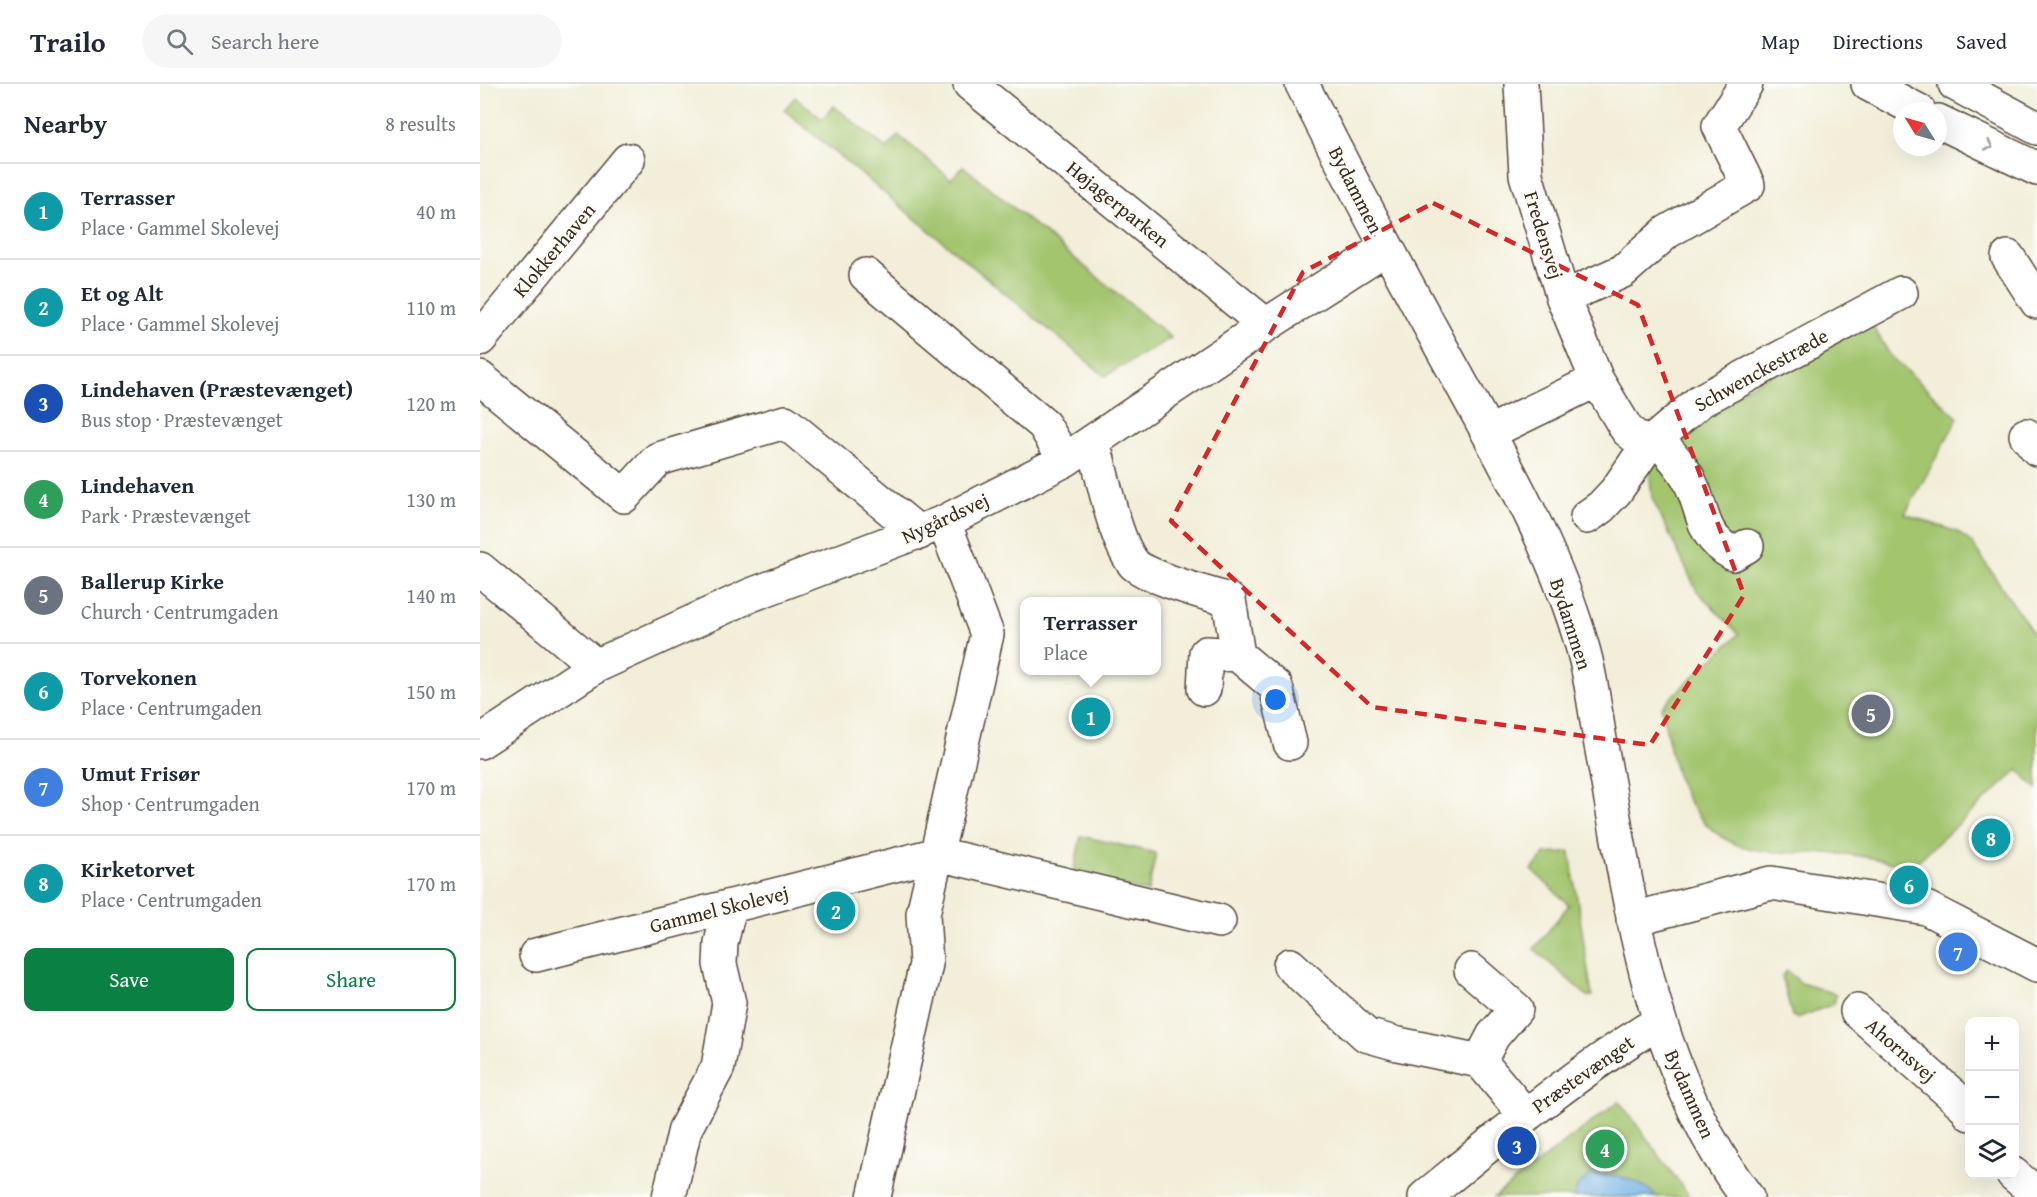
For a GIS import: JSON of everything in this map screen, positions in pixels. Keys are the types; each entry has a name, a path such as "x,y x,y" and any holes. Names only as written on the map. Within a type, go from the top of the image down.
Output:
{"street":[{"name":"Højagerparken","path":"970,84 1266,325"},
{"name":"Bydammen","path":"1302,84 1386,248 1488,433 1545,545 1583,649 1633,919 1659,1022 1694,1111 1726,1170 1747,1197"},
{"name":"Fredensvej","path":"1521,84 1526,175 1563,298 1597,380 1627,430 1652,442 1690,482 1705,526 1717,544 1733,554 1747,546"},
{"path":"1563,298 1623,271 1667,232 1748,185 1719,126 1746,84"},
{"path":"1868,84 1902,102"},
{"path":"1955,84 2037,128"},
{"path":"1947,125 2037,169"},
{"name":"Klokkerhaven","path":"480,339 628,160"},
{"name":"Nygårdsvej","path":"480,742 596,666 751,595 932,527 1065,460 1266,325 1386,248"},
{"path":"2008,257 2037,302"},
{"path":"866,275 1044,425 1065,460"},
{"name":"Schwenckestræde","path":"1587,517 1601,507 1616,491 1652,442 1700,401 1901,293"},
{"path":"480,378 624,496 658,459 785,422 932,527 987,634 923,914 926,964 874,1197"},
{"path":"1488,433 1597,380"},
{"path":"1093,441 1118,532 1134,565 1183,586 1229,600 1238,656"},
{"path":"480,568 596,666"},
{"path":"1204,689 1206,652 1238,656 1276,687 1290,743"},
{"name":"Gammel Skolevej","path":"536,955 938,854 1219,921"},
{"path":"1633,919 1772,883 1926,908 2037,965"},
{"path":"669,1197 685,1129 718,1067 729,1004 720,964 721,943 730,906"},
{"path":"1290,965 1366,1035 1480,1061 1525,1115"},
{"path":"1471,970 1516,1009 1493,1036 1480,1061"},
{"name":"Ahornsvej","path":"1857,1011 1965,1106"},
{"name":"Præstevænget","path":"1425,1197 1525,1115 1599,1059 1659,1022"},
{"path":"2019,1179 2037,1194"}],"highlighted area":[{"path":"1433,203 1638,305 1744,595 1650,745 1372,707 1171,521 1303,272"}],"green space":[{"path":"795,97 822,119 834,106 887,149 898,135 951,179 963,166 1171,338 1105,376 784,110"},
{"path":"1871,323 1890,355 1958,418 1905,514 1957,532 1972,543 2037,639 2037,789 2018,770 1911,867 1851,855 1756,850 1737,845 1720,836 1703,821 1688,800 1678,778 1661,707 1739,634 1697,591 1652,498 1649,468 1710,406"},
{"path":"1081,836 1156,853 1148,892 1073,874"},
{"path":"1570,852 1592,996 1587,996 1534,949 1569,905 1532,870 1545,854"},
{"path":"1787,971 1801,983 1836,994 1834,1004 1797,1018 1792,1016 1782,976"},
{"path":"1619,1101 1690,1197 1494,1197"}],"water":[{"path":"1591,1174 1627,1179 1643,1186 1657,1197 1574,1197 1577,1187"}],"place":[{"name":"Ballerup Kirke","path":"1871,714"},
{"name":"Terrasser","path":"1091,717"},
{"name":"Kirketorvet","path":"1991,838"},
{"name":"Torvekonen","path":"1909,885"},
{"name":"Et og Alt","path":"836,911"},
{"name":"Umut Frisør","path":"1958,952"},
{"name":"Lindehaven (Præstevænget)","path":"1517,1146"},
{"name":"Lindehaven","path":"1605,1149"}]}
